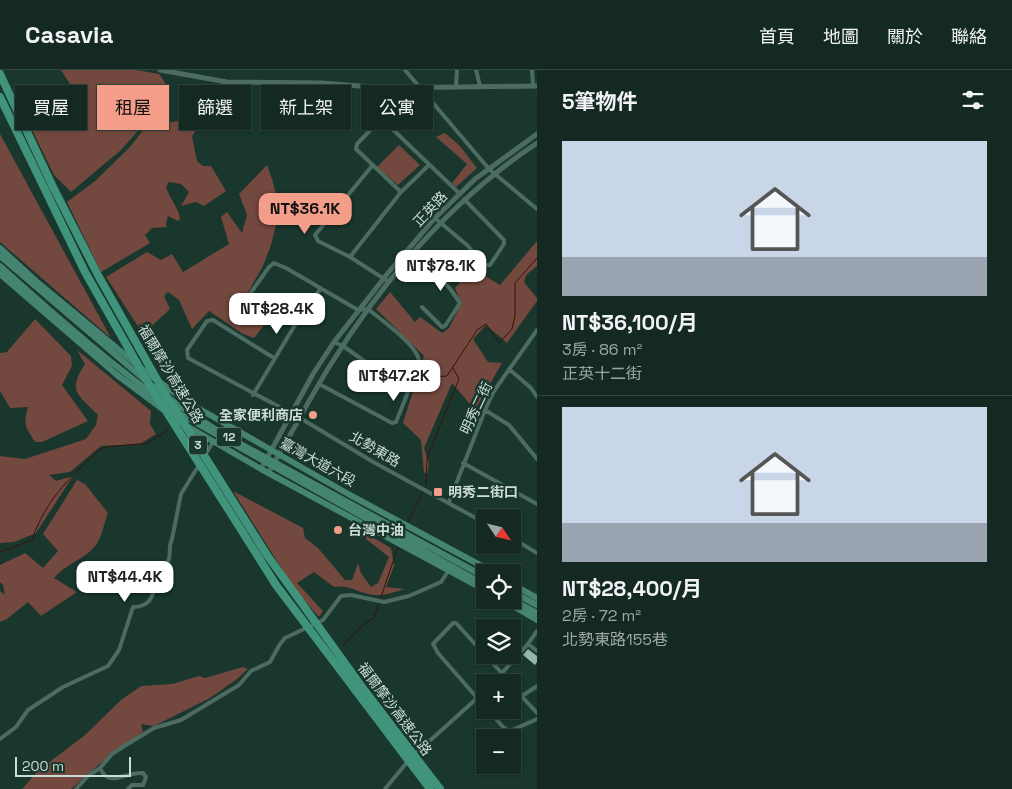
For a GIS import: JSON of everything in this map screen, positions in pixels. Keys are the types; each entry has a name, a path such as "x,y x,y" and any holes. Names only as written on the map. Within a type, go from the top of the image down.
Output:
{"highway":[{"name":"福爾摩沙高速公路","path":"0,74 53,187 95,269 164,392 267,555 328,642 440,789"},
{"name":"福爾摩沙高速公路","path":"0,97 85,272 147,381 276,585 430,789"}],"main road":[{"name":"臺灣大道六段","path":"0,248 36,281 147,373 211,417 478,564"},
{"name":"臺灣大道六段","path":"0,256 159,392 226,436 264,464"},
{"name":"臺灣大道六段","path":"0,266 51,312 155,397 264,464"},
{"name":"臺灣大道六段","path":"0,274 117,375 180,422 213,442 271,467 476,572"},
{"name":"臺灣大道六段","path":"271,467 476,585"},
{"name":"臺灣大道六段","path":"271,467 476,580"},
{"path":"521,589 537,598"},
{"path":"521,597 537,605"},
{"path":"521,605 537,613"},
{"path":"518,609 537,620"}],"street":[{"path":"160,70 227,82 322,83 361,86"},
{"path":"405,70 418,85"},
{"path":"456,86 457,70"},
{"path":"476,70 480,86"},
{"path":"433,87 535,86 532,70"},
{"path":"433,102 489,169 537,209"},
{"path":"401,192 356,149 357,144 380,120 384,121 460,194"},
{"name":"正英路","path":"264,464 334,342 384,278 435,218 460,194 489,169 537,134"},
{"name":"正英路","path":"271,467 343,346 389,282 464,199 496,173 536,146"},
{"path":"350,257 401,192 429,165"},
{"path":"372,166 315,235 318,241 350,257 389,282"},
{"path":"435,218 468,246 483,265 490,265 504,244 504,240 464,199"},
{"path":"417,251 451,290 460,304 445,326 442,327 422,307"},
{"path":"295,324 252,298 250,294 269,267 274,263 358,310 368,309 399,334 417,354 418,366 396,422 392,423 319,384"},
{"path":"253,395 295,324 321,288"},
{"name":"北勢東路","path":"274,358 213,320 207,321 187,350 188,358 253,395 300,418 375,463 476,517"},
{"name":"明秀二街","path":"449,502 485,410 509,369 537,330"},
{"path":"334,342 343,346 408,392"},
{"path":"509,369 531,388 537,397"},
{"path":"485,410 509,425 537,459"},
{"path":"0,739 16,726 28,710 63,687 108,666 114,659 133,607 141,607 149,602 159,575 170,558 168,546 172,540 181,494 213,442"},
{"path":"464,462 537,504"},
{"path":"521,543 537,553"},
{"path":"76,789 88,776 100,768 112,754 126,744 154,728 181,720 239,685 251,671 270,662 285,638 323,620 342,596 351,595 382,602 409,596 441,582 449,570"},
{"path":"476,645 456,623 453,623 433,644 435,649 476,697"},
{"path":"504,674 537,631"},
{"path":"528,644 537,651"},
{"path":"493,664 502,674"},
{"path":"537,686 522,696 537,713"},
{"path":"384,789 416,752 476,699"},
{"path":"496,719 504,728 510,731 537,719"},
{"path":"100,768 103,775 107,778 116,778 137,772 143,773 146,778 143,785 132,785 128,789"}],"shaded area":[{"path":"61,70 136,70 159,74 167,85 97,85 97,130 139,130 121,150 71,192 54,175 32,130 87,130 87,85 71,85"},
{"path":"179,121 179,130 196,130 192,136 197,161 203,166 211,166 226,191 204,206 196,202 181,206 189,192 181,184 169,182 166,187 180,219 178,221 168,216 167,227 152,228 145,235 150,243 101,272 67,202 95,181 130,147 143,130 169,130 169,122"},
{"path":"445,133 460,146 477,168 456,187 452,183 467,164 436,137"},
{"path":"0,134 111,338 0,242"},
{"path":"399,145 420,165 398,185 377,167"},
{"path":"267,165 280,208 271,245 263,266 247,294 253,304 265,312 260,320 265,324 254,338 243,334 209,311 192,329 179,300 168,292 164,296 170,309 143,334 106,277 147,252 161,260 172,254 183,272 229,244 221,217 227,212 242,233 247,215 239,194"},
{"path":"537,241 537,266 526,275 524,282 537,298 537,301 507,343 486,325 473,339 488,362 502,363 475,410 452,383 424,448 429,464 427,475 424,472 421,440 403,423 424,356 376,309 390,292 415,322 420,317 442,333 449,328 461,304 455,288 466,275 475,281 482,274 500,285"},
{"path":"35,319 71,356 72,366 62,385 88,421 42,442 35,442 27,429 25,422 28,407 10,408 0,391 0,353 7,352"},
{"path":"77,350 151,411 150,424 156,434 140,444 101,446 70,472 49,475 56,481 73,476 36,533 14,542 0,543 0,456 25,459 86,439 96,425 98,415 77,392 77,381 85,364"},
{"path":"77,480 85,484 108,513 101,535 91,551 58,573 54,578 77,592 41,616 28,602 7,619 0,622 0,591 5,595 3,585 0,582 0,565 25,553 43,568 58,551 43,534"},
{"path":"233,491 303,528 305,538 318,548 345,580 352,580 358,563 361,573 371,587 378,583 389,557 366,539 365,533 391,548 394,566 386,587 405,589 373,595 349,588 334,587 314,572 297,583 323,611 319,617 295,590"},
{"path":"243,667 248,669 210,698 154,726 141,724 143,732 117,749 71,789 22,789 39,770 85,735 121,700 141,686 172,684 199,676 205,678"}],"building":[{"path":"528,649 537,656 535,665 523,655"}],"waterway":[{"path":"415,378 447,376 477,330 486,324 499,343 512,329 515,316 515,283 537,258"},
{"path":"426,486 427,458 459,379 453,368"},
{"path":"400,382 411,379"},
{"path":"231,423 248,417 277,417"},
{"path":"0,552 32,540 37,526 51,502 68,480 99,450 106,447 148,443 168,430"},
{"path":"408,522 423,492"},
{"path":"380,600 398,547"},
{"path":"343,645 363,625 374,618 379,604"}],"place":[{"name":"全家便利商店","path":"313,415"},
{"name":"明秀二街口","path":"438,492"},
{"name":"台灣中油","path":"338,530"}]}
